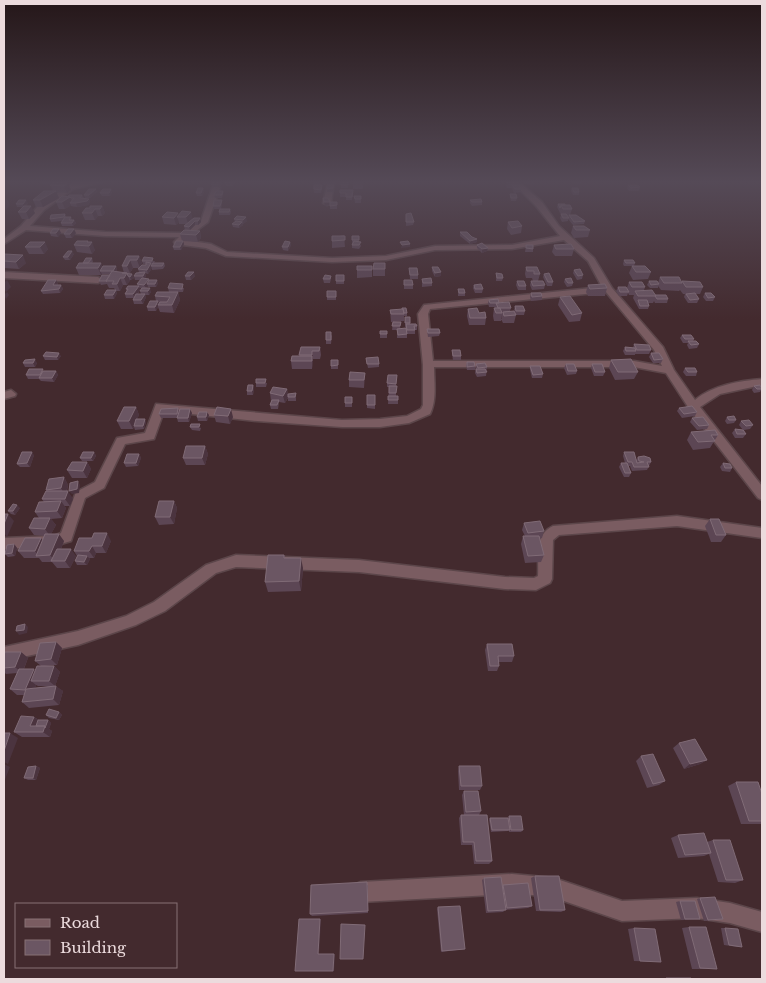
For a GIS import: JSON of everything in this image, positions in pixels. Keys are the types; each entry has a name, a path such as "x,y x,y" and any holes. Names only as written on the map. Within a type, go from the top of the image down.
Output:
{"street":[{"path":"4,242 24,228 105,234 186,235"},
{"path":"196,228 178,242 208,246 226,254 332,260 386,258 435,248 512,246 565,237"},
{"path":"558,228 565,237 591,260 608,289 659,349 669,370 694,407 762,495"},
{"path":"4,274 98,280"},
{"path":"4,544 54,540 66,537 80,495 100,485 121,441 150,436 160,407 311,424 359,424 400,421 416,417 426,412 430,405 423,314 427,307 608,289"},
{"path":"428,364 634,364 669,370"},
{"path":"694,407 700,400 717,393 739,386 762,382"},
{"path":"4,654 74,639 121,625 150,612 207,570 225,562 359,566 505,583 536,584 545,579 546,539 549,534 558,530 677,522 713,525 762,533"},
{"path":"361,892 534,885 566,891 620,911 646,912 677,908 700,908 717,910 762,922"}],"building":[{"path":"574,228 587,228 590,230 576,230"},
{"path":"53,229 59,229 56,233 50,233"},
{"path":"68,229 74,229 70,234 64,234"},
{"path":"184,230 200,231 196,235 180,234"},
{"path":"460,232 467,232 477,239 470,241"},
{"path":"332,236 345,236 345,240 332,241"},
{"path":"352,236 359,236 359,240 352,240"},
{"path":"77,241 92,242 89,246 74,245"},
{"path":"176,241 183,241 180,247 173,247"},
{"path":"285,241 290,242 288,247 282,247"},
{"path":"354,241 361,242 359,245 352,245"},
{"path":"408,241 410,244 402,245 400,242"},
{"path":"30,242 45,242 40,247 25,247"},
{"path":"482,243 488,248 482,249 477,245"},
{"path":"571,244 574,249 556,249 554,245"},
{"path":"526,245 533,245 533,249 526,248"},
{"path":"68,251 72,251 68,257 63,257"},
{"path":"4,254 23,255 16,262 4,261"},
{"path":"127,256 139,256 137,260 130,260 127,266 122,266"},
{"path":"144,257 153,258 152,261 142,261"},
{"path":"86,258 92,258 88,263 83,263"},
{"path":"624,260 633,260 635,263 626,263"},
{"path":"146,262 151,263 147,270 138,269 142,265 146,265"},
{"path":"79,263 101,263 98,268 76,268"},
{"path":"153,263 164,263 162,266 151,266"},
{"path":"374,263 385,263 385,269 373,269"},
{"path":"103,266 116,266 113,271 100,271"},
{"path":"357,266 372,266 372,270 357,270"},
{"path":"632,266 645,266 651,272 636,272"},
{"path":"432,267 438,267 441,272 435,273"},
{"path":"526,267 537,267 540,274 534,274 534,271 527,271"},
{"path":"409,268 417,268 418,275 410,275"},
{"path":"580,269 583,275 578,276 574,270"},
{"path":"112,271 127,273 124,278 120,278 117,284 112,284 114,281 106,281"},
{"path":"145,272 143,276 134,276 136,273"},
{"path":"188,272 194,272 190,276 185,276"},
{"path":"496,273 502,274 503,278 497,278"},
{"path":"549,273 553,282 548,282 544,274"},
{"path":"102,275 110,275 106,281 99,281"},
{"path":"325,275 331,276 330,279 323,279"},
{"path":"336,275 344,275 344,281 336,281"},
{"path":"660,277 679,277 682,283 664,283"},
{"path":"142,278 149,279 144,285 137,284"},
{"path":"431,278 432,283 423,283 422,279"},
{"path":"571,278 573,283 568,283 565,279"},
{"path":"48,280 56,280 53,285 61,285 59,289 41,291"},
{"path":"149,280 157,280 155,284 147,284"},
{"path":"404,280 412,280 413,285 404,285"},
{"path":"517,281 524,281 526,286 519,286"},
{"path":"531,281 543,281 545,285 533,286"},
{"path":"649,281 657,281 659,284 651,285"},
{"path":"682,281 700,282 703,287 686,287"},
{"path":"629,282 642,282 645,287 632,287"},
{"path":"170,283 183,284 182,289 168,288"},
{"path":"481,284 483,289 475,289 474,285"},
{"path":"605,284 607,288 590,289 588,285"},
{"path":"128,286 139,286 133,294 125,294"},
{"path":"618,287 626,287 629,292 620,292"},
{"path":"142,288 150,288 148,291 140,291"},
{"path":"458,289 464,289 465,293 459,293"},
{"path":"107,290 116,290 113,295 104,295"},
{"path":"652,290 656,296 638,296 635,291"},
{"path":"327,291 336,291 336,297 327,297"},
{"path":"157,292 178,292 172,305 158,305 160,302 167,302 170,297 155,296"},
{"path":"531,293 541,293 542,296 532,297"},
{"path":"695,293 699,299 690,300 686,294"},
{"path":"705,293 711,293 715,297 708,298"},
{"path":"136,294 145,294 141,300 133,300"},
{"path":"655,295 666,295 668,299 657,299"},
{"path":"570,296 582,313 572,315 560,297"},
{"path":"498,299 499,303 490,303 489,300"},
{"path":"638,300 647,300 649,306 640,306"},
{"path":"150,301 158,301 155,307 147,307"},
{"path":"509,302 511,308 498,308 496,303"},
{"path":"515,306 523,306 525,311 516,311"},
{"path":"402,308 406,308 407,313 404,313"},
{"path":"477,308 479,313 485,312 486,318 470,318 468,309"},
{"path":"494,308 500,308 502,313 496,313"},
{"path":"403,309 404,314 391,314 390,310"},
{"path":"514,311 516,315 504,316 503,312"},
{"path":"405,317 410,317 410,323 405,323"},
{"path":"393,322 401,322 400,326 392,326"},
{"path":"406,324 416,324 417,326 414,326 415,330 407,330"},
{"path":"406,328 407,334 398,335 397,329"},
{"path":"427,329 439,329 440,333 428,333"},
{"path":"380,331 387,331 387,334 380,334"},
{"path":"326,332 331,332 331,340 326,340"},
{"path":"682,335 691,335 694,339 685,339"},
{"path":"688,341 696,341 699,344 691,345"},
{"path":"634,344 649,345 651,350 637,350"},
{"path":"301,347 320,347 319,351 312,351 312,355 299,355"},
{"path":"625,347 635,348 636,351 626,351"},
{"path":"452,350 460,350 461,356 453,356"},
{"path":"46,352 59,353 57,357 43,356"},
{"path":"651,353 659,353 663,359 654,360"},
{"path":"292,356 312,356 312,361 291,361"},
{"path":"378,357 379,364 367,364 366,358"},
{"path":"35,359 33,363 23,363 25,360"},
{"path":"631,359 638,372 618,372 611,360"},
{"path":"331,360 338,360 338,365 331,366"},
{"path":"467,362 474,362 475,366 467,367"},
{"path":"485,363 487,367 478,368 476,364"},
{"path":"566,364 574,364 577,371 568,371"},
{"path":"592,364 602,364 605,372 595,372"},
{"path":"530,366 540,366 543,374 533,375"},
{"path":"685,368 695,368 697,372 688,372"},
{"path":"29,369 43,369 40,375 26,375"},
{"path":"476,369 485,369 487,372 477,373"},
{"path":"43,371 56,371 52,378 39,378"},
{"path":"350,372 365,373 364,380 349,380"},
{"path":"388,375 397,375 396,384 387,383"},
{"path":"256,379 266,379 265,383 256,383"},
{"path":"248,385 253,385 252,391 247,391"},
{"path":"760,385 762,389 757,389 754,386"},
{"path":"389,386 397,386 396,393 389,393"},
{"path":"273,387 287,389 283,396 270,393"},
{"path":"296,393 295,397 288,397 288,394"},
{"path":"367,395 375,395 375,405 367,405"},
{"path":"388,396 398,396 398,400 388,400"},
{"path":"345,397 352,397 352,403 345,403"},
{"path":"272,400 279,400 277,405 270,405"},
{"path":"692,406 697,412 684,414 679,408"},
{"path":"124,407 136,407 129,421 117,421"},
{"path":"217,407 231,409 228,416 214,415"},
{"path":"178,408 177,414 159,414 161,409"},
{"path":"180,409 190,409 188,418 177,418"},
{"path":"199,412 207,412 206,417 197,417"},
{"path":"734,416 736,420 729,420 727,417"},
{"path":"703,417 709,425 699,426 692,418"},
{"path":"136,419 145,419 143,426 134,426"},
{"path":"749,420 753,425 746,426 741,421"},
{"path":"191,424 200,424 199,427 190,427"},
{"path":"735,429 743,430 746,434 737,434"},
{"path":"715,430 718,435 711,435 715,441 698,442 691,432"},
{"path":"186,446 205,446 202,458 183,458"},
{"path":"22,452 32,452 27,463 17,464"},
{"path":"83,452 94,452 91,458 80,458"},
{"path":"624,452 634,452 637,463 644,462 639,461 638,457 650,458 651,462 647,462 649,467 634,467 632,462 628,462"},
{"path":"127,454 139,454 136,463 124,463"},
{"path":"72,462 87,462 83,471 67,470"},
{"path":"621,463 627,463 631,473 625,473"},
{"path":"723,463 730,464 732,468 725,468"},
{"path":"64,477 61,488 46,490 49,479"},
{"path":"78,481 77,489 69,491 70,483"},
{"path":"46,491 68,491 65,499 42,499"},
{"path":"61,501 57,511 35,512 39,502"},
{"path":"159,501 174,501 170,517 155,517"},
{"path":"13,504 17,505 13,511 8,511"},
{"path":"4,514 8,514 4,524"},
{"path":"34,518 50,518 45,529 29,528"},
{"path":"710,519 719,519 726,535 716,535"},
{"path":"540,521 544,531 528,533 524,523"},
{"path":"94,533 107,533 102,546 92,546 89,551 74,551 79,538 92,538"},
{"path":"45,534 59,534 50,555 36,556"},
{"path":"523,536 539,536 544,555 528,556"},
{"path":"25,538 41,538 35,551 18,551"},
{"path":"14,544 12,553 5,554 7,545"},
{"path":"57,549 71,549 65,561 51,561"},
{"path":"78,555 87,556 84,562 75,561"},
{"path":"268,555 284,555 284,558 301,558 299,581 265,582"},
{"path":"25,624 24,630 16,631 17,626"},
{"path":"56,642 51,659 35,661 40,643"},
{"path":"487,644 512,644 514,656 498,656 499,666 490,666"},
{"path":"5,652 21,652 15,667 4,668"},
{"path":"37,666 54,666 49,681 31,681"},
{"path":"19,669 34,669 25,690 10,689"},
{"path":"56,686 53,699 22,702 26,689"},
{"path":"49,709 59,712 56,718 46,715"},
{"path":"21,716 34,717 30,726 45,726 43,732 14,732"},
{"path":"38,720 48,720 45,728 45,726 36,726"},
{"path":"4,733 10,733 4,751"},
{"path":"695,739 707,760 690,764 679,743"},
{"path":"653,754 665,781 653,784 641,756"},
{"path":"36,766 33,778 24,778 28,767"},
{"path":"459,766 480,766 482,786 461,786"},
{"path":"736,782 758,782 762,794 762,821 749,821"},
{"path":"464,791 478,791 481,811 466,812"},
{"path":"461,815 487,815 492,861 476,861 474,842 463,842"},
{"path":"509,816 521,816 523,830 511,830"},
{"path":"490,818 508,818 510,830 492,830"},
{"path":"704,833 711,853 685,855 678,835"},
{"path":"713,840 730,840 743,880 726,880"},
{"path":"535,876 559,876 565,910 540,910"},
{"path":"501,877 506,910 488,911 484,878"},
{"path":"367,882 368,911 310,914 311,885"},
{"path":"528,883 532,906 507,908 503,885"},
{"path":"715,897 723,919 708,920 700,898"},
{"path":"680,901 695,901 700,919 685,919"},
{"path":"460,906 465,949 442,951 438,907"},
{"path":"299,919 320,919 318,954 334,954 333,971 295,971"},
{"path":"341,924 365,925 363,959 340,959"},
{"path":"689,927 706,927 717,969 700,968"},
{"path":"634,928 655,929 661,962 640,961"},
{"path":"725,928 738,929 742,947 729,945"},
{"path":"691,978 691,979 666,979"}]}
